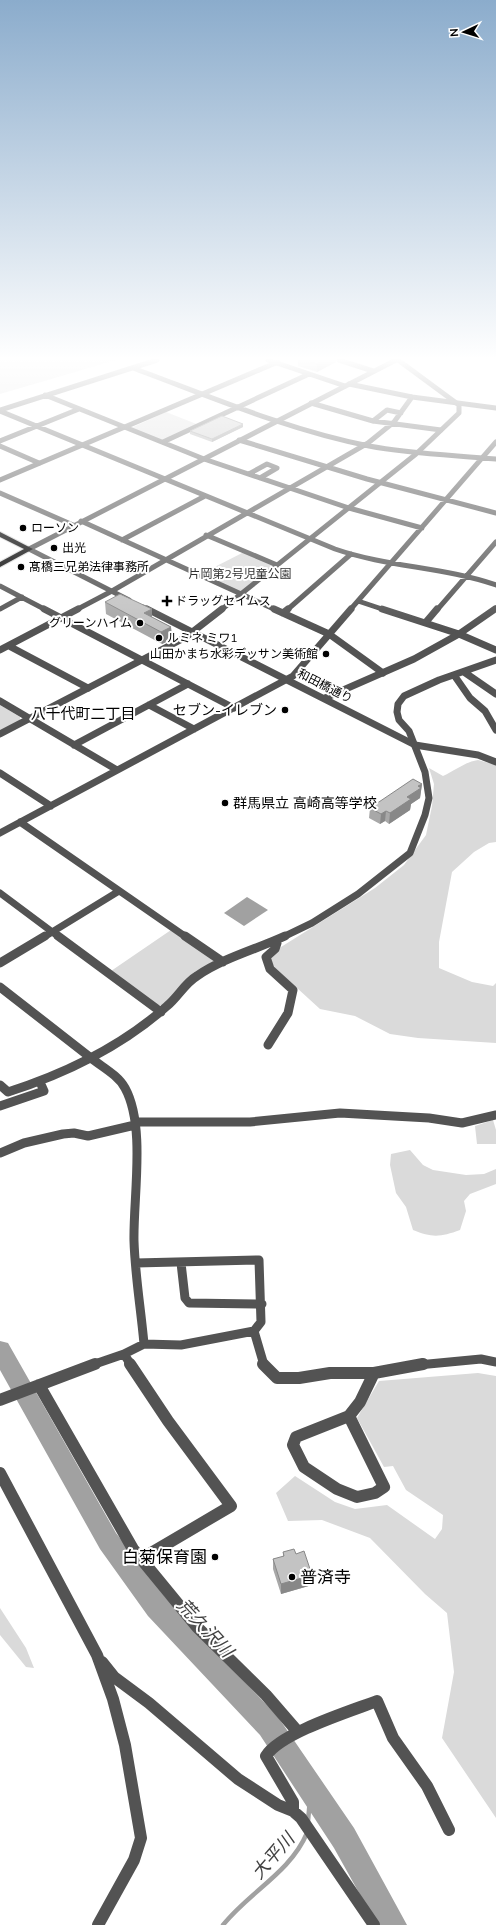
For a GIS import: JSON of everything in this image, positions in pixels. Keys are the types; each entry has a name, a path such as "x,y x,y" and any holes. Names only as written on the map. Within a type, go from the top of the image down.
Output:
{"main road":[{"name":"和田橋通り","path":"0,534 29,549"},
{"path":"0,565 29,549"}],"street":[{"path":"9,450 39,463"},
{"path":"0,480 70,450"},
{"path":"94,450 310,540 351,554 441,569 466,575 496,585"},
{"path":"182,450 204,459 349,508 422,528"},
{"path":"29,549 221,450"},
{"path":"269,450 325,468 445,501 496,513"},
{"path":"0,650 112,591 356,450"},
{"path":"392,450 416,454 496,459"},
{"path":"0,734 143,660 192,632 310,540 420,450"},
{"path":"0,833 293,676 489,450"},
{"path":"249,474 267,464 277,468 260,478"},
{"path":"0,493 73,525"},
{"path":"122,540 204,496"},
{"path":"82,521 329,634 383,673"},
{"path":"206,536 277,565"},
{"path":"426,622 466,575 494,549 496,542"},
{"name":"和田橋通り","path":"29,549 415,745 478,755 496,762"},
{"path":"283,613 351,554"},
{"path":"0,586 234,708"},
{"path":"0,609 22,597"},
{"path":"358,601 426,622 496,650"},
{"path":"325,698 414,659 459,634 496,608"},
{"path":"9,646 88,688"},
{"path":"0,1085 4,1094 40,1082 91,1058 139,1028 161,1012 177,997 193,978 223,962 274,941 312,923 358,894 410,853 425,814 429,798 425,772 409,731 399,720 397,712 398,704 404,696 439,680 496,660"},
{"path":"464,672 496,694"},
{"path":"454,675 470,698 485,711 496,730"},
{"path":"74,745 188,684"},
{"path":"0,701 118,770"},
{"path":"149,705 194,729"},
{"path":"0,772 51,806"},
{"path":"20,822 223,962"},
{"path":"0,963 119,891"},
{"path":"0,893 161,1012"},
{"path":"268,1045 288,1013 293,990 270,969 266,957 275,949 277,943 274,941"},
{"path":"0,987 119,1080 129,1097 135,1123 136,1169 134,1179 134,1242 144,1344"},
{"path":"0,1106 44,1090 40,1082"},
{"path":"0,1153 24,1143 63,1134 74,1133 88,1136 135,1123 250,1122 340,1113 429,1118 462,1123 496,1115"},
{"path":"0,1400 92,1364 124,1354 144,1344 181,1345 254,1331 261,1322 262,1304 259,1260 181,1264 136,1263"},
{"path":"181,1264 185,1298 189,1303 262,1304"},
{"path":"254,1331 264,1366 277,1378 300,1378 330,1373 374,1373 426,1363 481,1359 496,1362"},
{"path":"124,1354 168,1421 231,1506 140,1558"},
{"path":"349,1416 384,1487 375,1493 357,1497 337,1489 304,1467 293,1444 296,1437 349,1416 360,1402 374,1373"},
{"path":"36,1386 133,1549 171,1600 206,1638 286,1717 296,1734"},
{"path":"0,1473 96,1655 108,1681 120,1724 140,1838 138,1852 131,1867 107,1904 98,1925"},
{"path":"96,1655 114,1677 149,1703 238,1779 278,1805 297,1814"},
{"path":"374,1925 297,1814 293,1802 266,1756 269,1751 296,1734 377,1701 393,1738 428,1786 449,1830"}],"green space":[{"name":"片岡第2号児童公園","path":"244,552 277,565 242,594 199,575"},
{"path":"0,705 20,717 20,721 0,731"},
{"path":"478,760 496,765 496,842 489,843 474,852 452,872 439,942 439,968 472,982 493,986 496,983 496,1043 418,1038 390,1034 355,1016 320,1009 274,967 270,958 281,947 375,888 404,865 426,835 432,806 434,784 429,768 443,776 465,764"},
{"path":"171,930 215,960 166,1005 157,1005 111,971"},
{"path":"493,1120 496,1130 496,1144 477,1144 475,1126"},
{"path":"410,1150 423,1165 433,1170 466,1175 484,1174 496,1169 496,1184 470,1194 464,1201 466,1211 460,1230 436,1236 413,1230 406,1207 396,1193 390,1165 391,1154"},
{"path":"478,1373 496,1376 496,1818 442,1738 454,1672 447,1613 425,1594 370,1538 322,1520 288,1521 276,1493 295,1476 335,1502 355,1509 387,1505 435,1539 442,1529 443,1515 406,1490 393,1466 384,1467 357,1418 379,1381"},
{"path":"0,1608 26,1648 34,1668 26,1667 0,1635"}],"shaded area":[{"path":"247,897 268,910 244,926 224,913"}],"building":[{"path":"120,594 152,609 144,613 171,627 161,632 105,602"},
{"path":"413,779 422,784 418,786 421,788 407,797 411,799 390,813 386,811 381,814 370,808"},
{"path":"294,1549 296,1554 304,1551 312,1575 281,1584 273,1559 284,1556 283,1552"}],"waterway":[{"name":"荒久沢川","path":"0,1350 79,1487 108,1541 157,1607 269,1726 344,1838 393,1925"},
{"name":"大平川","path":"308,1821 311,1788"},
{"name":"大平川","path":"223,1925 233,1913 280,1871 300,1847 307,1833"}],"place":[{"name":"ローソン","path":"23,528"},
{"name":"出光","path":"54,548"},
{"name":"髙橋三兄弟法律事務所","path":"21,567"},
{"name":"ドラッグセイムス","path":"167,601"},
{"name":"グリーンハイム","path":"140,623"},
{"name":"ルミネ ミワ1","path":"159,638"},
{"name":"山田かまち水彩デッサン美術館","path":"326,654"},
{"name":"セブン-イレブン","path":"285,710"},
{"name":"群馬県立 高崎高等学校","path":"225,803"},
{"name":"白菊保育園","path":"215,1557"},
{"name":"普済寺","path":"292,1577"}],"district":[{"name":"八千代町二丁目","path":"83,714"}]}
